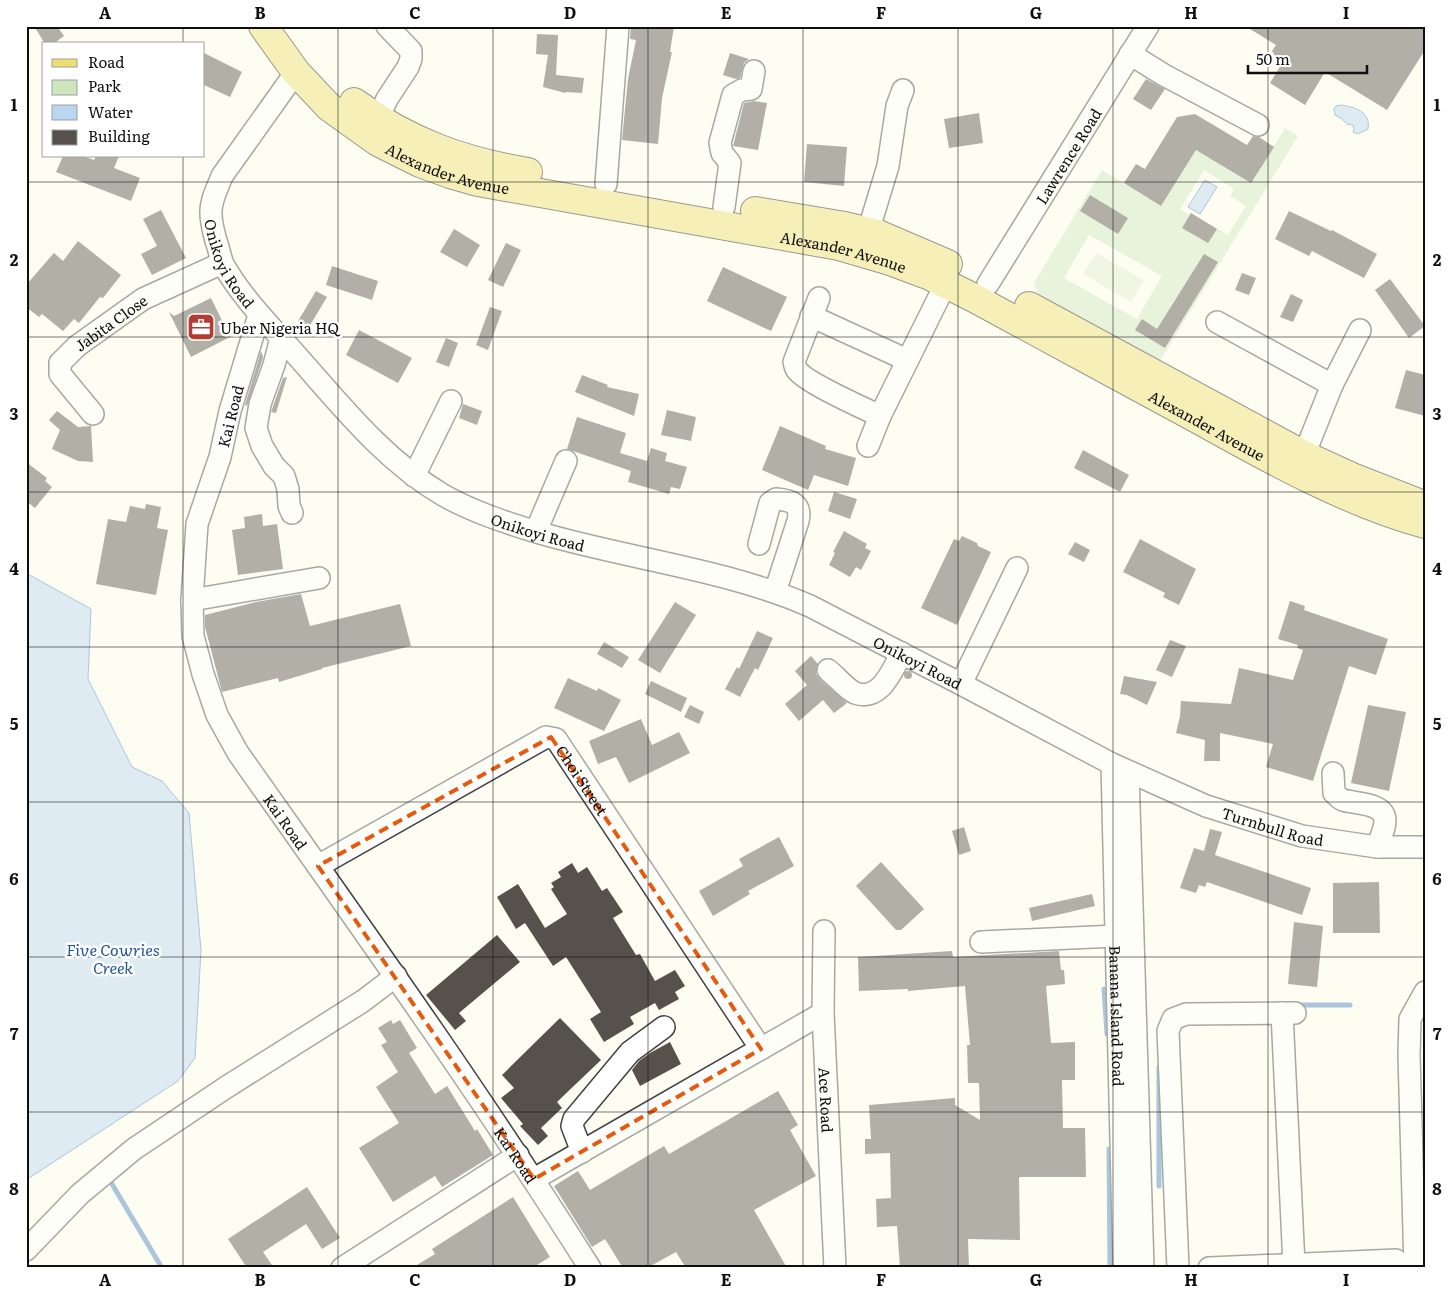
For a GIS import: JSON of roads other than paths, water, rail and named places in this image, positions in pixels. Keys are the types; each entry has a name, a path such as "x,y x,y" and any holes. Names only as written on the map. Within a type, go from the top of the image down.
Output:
{"main road":[{"name":"Alexander Avenue","path":"263,26 296,72 330,107 378,142 420,163 478,182 839,246 887,260 946,283 1252,450 1369,505 1425,524"},
{"name":"Alexander Avenue","path":"284,26 318,71 345,95 378,119 417,140 456,156 510,169 606,184 724,207 836,224 887,238 988,284 1304,455 1352,477 1425,504"}],"street":[{"path":"378,119 387,99 408,67 411,59 410,52 388,26"},
{"path":"606,184 618,26"},
{"name":"Lawrence Road","path":"988,284 1148,26"},
{"path":"1130,54 1164,75 1258,125"},
{"path":"724,207 730,163 720,149 720,143 733,96 742,90 751,89 754,71"},
{"name":"Onikoyi Road","path":"296,72 222,176 214,195 210,213 222,262 259,315 337,403 414,476 444,495 482,514 536,532 752,584 810,606 1120,768"},
{"path":"868,232 888,166 897,106 903,90"},
{"name":"Jabita Close","path":"93,414 60,374 60,363 77,346 143,299 222,262"},
{"path":"868,446 880,416 946,283"},
{"path":"880,416 818,385 796,369 794,362 815,307 907,360"},
{"name":"Kai Road","path":"259,315 230,411 220,457 197,524 192,600 193,636 217,715 238,753 396,976 534,1179 590,1268"},
{"path":"1217,322 1332,385"},
{"path":"1304,455 1332,385 1360,330"},
{"path":"281,338 274,366 260,404 256,428 262,446 274,466 284,476 288,489 289,506 292,512"},
{"path":"414,476 451,401"},
{"path":"536,532 566,461"},
{"path":"759,544 770,503 776,499 781,499 797,506 800,513 798,522 775,592"},
{"path":"961,684 1017,568"},
{"path":"192,600 319,578"},
{"path":"828,670 854,692 867,695 882,687 892,674 902,653"},
{"name":"Choi Street","path":"318,866 546,737 556,739 761,1049"},
{"name":"Turnbull Road","path":"1120,768 1206,806 1302,836 1377,847 1425,847"},
{"name":"Banana Island Road","path":"1120,768 1116,936 1124,1268"},
{"name":"Banana Island Road","path":"1120,768 1135,1016 1143,1268"},
{"path":"1333,773 1334,793 1341,799 1369,804 1384,814 1384,826 1377,847"},
{"name":"Ace Road","path":"824,931 824,1013 835,1268"},
{"path":"982,942 1116,936"},
{"path":"26,1250 80,1194 134,1149 225,1088 362,1001 396,976"},
{"path":"1209,1268 1406,1264 1410,1019 1425,992"},
{"path":"534,1179 824,1013"},
{"path":"1178,1268 1168,1031 1173,1019 1186,1014 1288,1013 1294,1265"},
{"path":"1135,1016 1146,1026 1151,1051 1154,1203"},
{"path":"582,1152 572,1126 574,1119 630,1052 664,1026"},
{"path":"342,1268 518,1155"}],"water":[{"path":"1341,105 1361,111 1367,118 1368,129 1358,134 1353,132 1353,125 1347,124 1335,115 1334,109 1336,106"},
{"path":"1205,180 1217,187 1200,214 1188,207"},
{"name":"Five Cowries Creek","path":"26,573 91,609 88,679 132,767 162,781 189,813 201,950 195,1058 178,1081 26,1180"}],"waterway":[{"path":"1104,989 1107,1034"},
{"path":"1295,1005 1350,1005"},
{"path":"1159,1067 1159,1186"},
{"path":"1109,1149 1110,1268"},
{"path":"112,1184 162,1268"}],"place":[{"name":"Uber Nigeria HQ","path":"201,327"}]}
